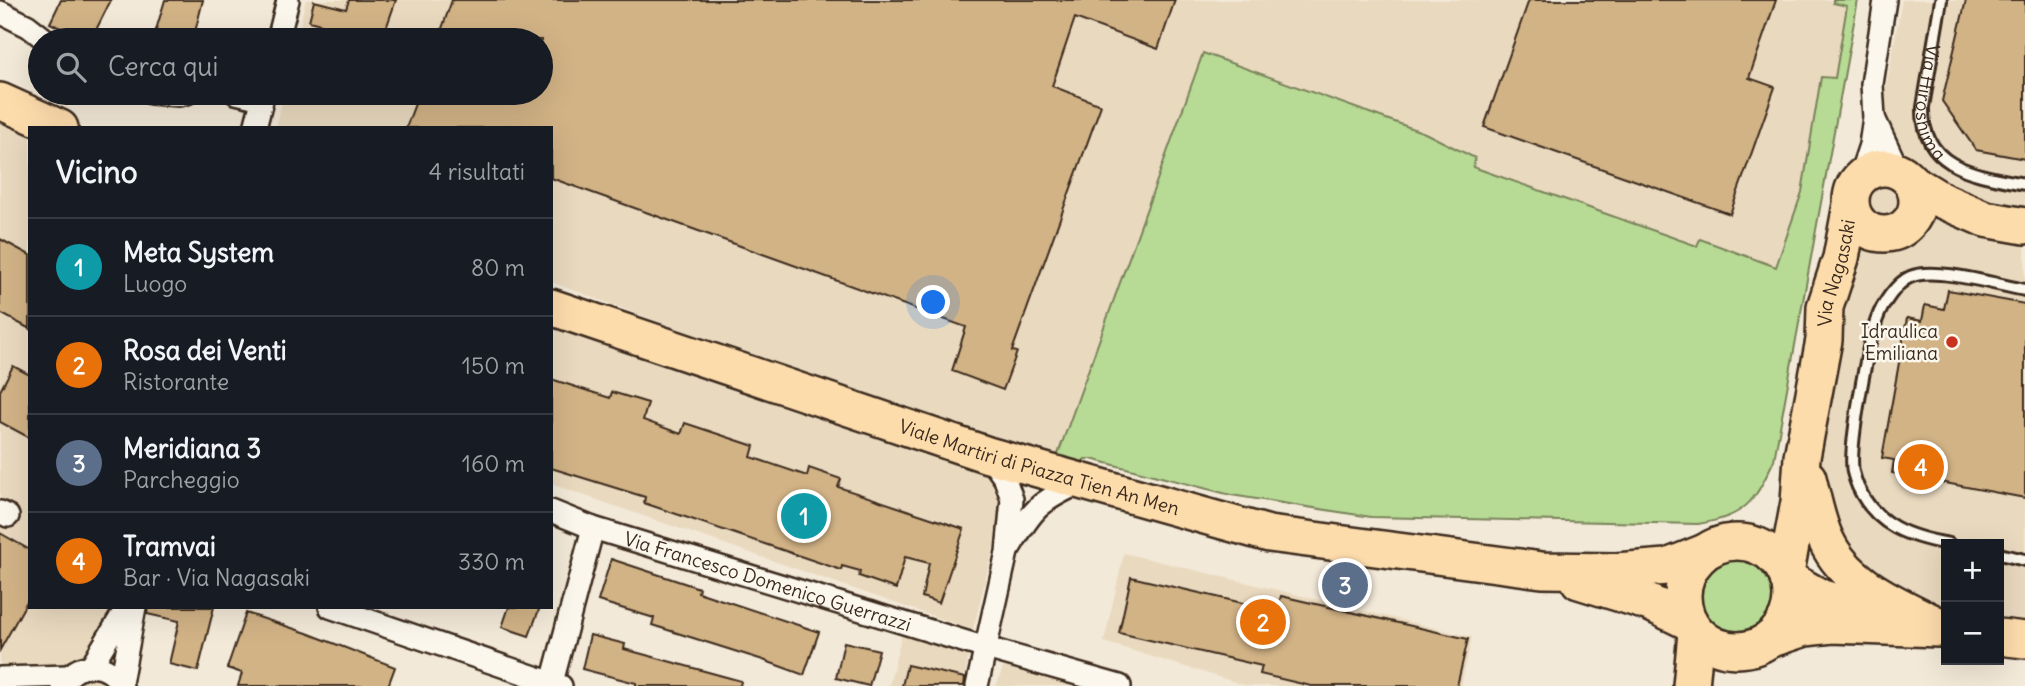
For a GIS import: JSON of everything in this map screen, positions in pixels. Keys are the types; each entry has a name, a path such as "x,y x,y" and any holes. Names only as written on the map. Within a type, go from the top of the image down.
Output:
{"main road":[{"path":"0,101 56,126"},
{"path":"1854,193 1867,173 1888,169 1941,201 1985,219 2025,226"},
{"name":"Via Nagasaki","path":"1824,340 1856,271 1914,216 1917,194 1906,178"},
{"name":"Via Nagasaki","path":"1854,193 1854,216 1861,226 1882,235 1900,230"},
{"name":"Via Nagasaki","path":"1787,575 1799,502 1802,457 1824,340 1825,307 1841,258 1854,193"},
{"path":"1900,230 1985,219"},
{"name":"Viale Martiri di Piazza Tien An Men","path":"553,308 988,455 1269,534 1542,570 1616,571 1667,567 1721,544 1740,542"},
{"path":"1802,457 1818,519 1826,542 1835,556 1872,591 1941,626"},
{"name":"Via Nagasaki","path":"1740,542 1758,533 1776,517 1802,457"},
{"path":"1740,542 1752,544 1771,554 1787,575 1806,591 1839,604 1941,628"},
{"path":"1691,686 1692,628 1683,607 1684,584 1693,563 1704,552"},
{"name":"Viale Martiri di Piazza Tien An Men","path":"1542,570 1650,603 1692,628 1715,646 1754,645"},
{"path":"1703,686 1785,621 1791,593 1787,575"},
{"path":"1754,645 1805,628 1832,625 1941,629"},
{"path":"2004,638 2025,640"}],"street":[{"path":"281,28 288,0"},
{"name":"Via Nagasaki","path":"1854,193 1870,145 1874,118 1872,84 1885,0"},
{"path":"0,12 31,28"},
{"path":"256,126 261,105"},
{"name":"Via Nagasaki","path":"1874,118 1906,178"},
{"path":"977,686 1007,552 1012,499 1005,479 988,455"},
{"path":"1007,552 1029,516 1050,496 1080,483"},
{"name":"Via Francesco Domenico Guerrazzi","path":"553,512 593,528 1120,686"},
{"path":"336,609 555,685 593,528"},
{"path":"91,666 126,609"},
{"path":"121,684 135,609"},
{"path":"0,678 65,681 74,671 91,666 108,670 121,684"}],"lane":[{"name":"Via Hiroshima","path":"1941,0 1923,107 1927,138 1949,163 1979,175 2025,184"},
{"path":"1941,542 1900,531 1883,521 1859,488 1853,471 1852,450 1877,317 1891,295 1908,278 1928,272 2025,290"},
{"path":"2004,555 2025,559"}],"shaded area":[{"path":"306,0 1858,0 1774,460 1760,491 1743,509 1724,520 1698,524 1371,517 1231,495 1091,459 1085,459 1080,464 780,367 553,283 553,126 276,126 281,105 553,105 553,28 299,28"},
{"path":"1902,0 2025,0 2025,621 2004,618 2004,539 1941,539 1941,607 1911,600 1875,582 1831,534 1818,463"},
{"path":"0,111 28,127 28,609 142,609 132,686 0,686"},
{"path":"553,318 974,459 999,481 1004,505 973,630 553,485"},
{"path":"1124,553 1472,637 1461,686 1248,686 1104,642"},
{"path":"903,629 970,648 963,686 889,686"},
{"path":"1014,666 1094,686 996,686 1003,668"}],"green space":[{"path":"1833,0 1858,0 1774,460 1754,497 1738,512 1698,524 1371,517 1231,495 1091,459 1085,459 1080,464 1057,457 1203,53 1425,133 1475,158 1473,167 1697,246 1700,239 1776,267 1802,192 1821,77 1835,78 1847,6 1833,3"},
{"path":"1738,560 1753,563 1765,571 1773,583 1776,598 1773,613 1765,625 1753,633 1738,636 1723,633 1711,625 1703,613 1700,598 1703,583 1711,571 1723,563"}],"building":[{"path":"61,0 111,0 97,28 60,28 50,23"},
{"path":"165,0 203,0 196,28 157,28"},
{"path":"349,0 396,0 386,28 335,28 309,21 314,1 346,9"},
{"path":"452,0 1175,0 1158,49 1075,18 1052,86 1101,105 1012,351 1017,352 1003,390 952,371 966,327 553,179 553,126 407,126 415,105 553,105 553,28 442,28"},
{"path":"1529,0 1776,0 1749,78 1775,87 1730,214 1484,127"},
{"path":"1966,0 2025,0 2025,159 1976,150 1942,101"},
{"path":"0,239 28,254 28,328 0,313"},
{"path":"1948,290 2025,304 2025,498 1892,473 1894,460 1882,458 1907,318 1922,321 1925,305 1944,309"},
{"path":"13,366 28,374 28,437 0,422 0,391"},
{"path":"553,380 610,398 612,392 648,403 643,420 681,434 685,423 754,446 751,457 807,476 809,468 841,479 838,487 964,529 939,603 922,597 929,563 905,557 896,589 859,576 860,571 842,566 841,570 644,503 645,497 553,469"},
{"path":"0,533 28,549 28,600 0,650"},
{"path":"611,559 699,588 698,592 819,632 804,675 652,625 654,618 598,601"},
{"path":"1131,577 1277,611 1281,596 1468,639 1457,686 1311,686 1260,674 1262,666 1119,633"},
{"path":"148,609 214,609 198,671 169,664 179,621 147,614"},
{"path":"508,609 539,609 529,636 502,627"},
{"path":"246,613 395,667 388,686 238,686 242,673 227,668"},
{"path":"590,635 625,644 624,649 741,681 740,686 636,686 636,683 582,669"},
{"path":"844,642 879,650 869,686 836,678"},
{"path":"907,665 965,678 964,686 902,686"}],"place":[{"name":"Idraulica Emiliana","path":"1952,342"},
{"name":"Tramvai","path":"1921,467"},
{"name":"Meta System","path":"804,516"},
{"name":"Meridiana 3","path":"1345,585"},
{"name":"Rosa dei Venti","path":"1263,622"}]}
